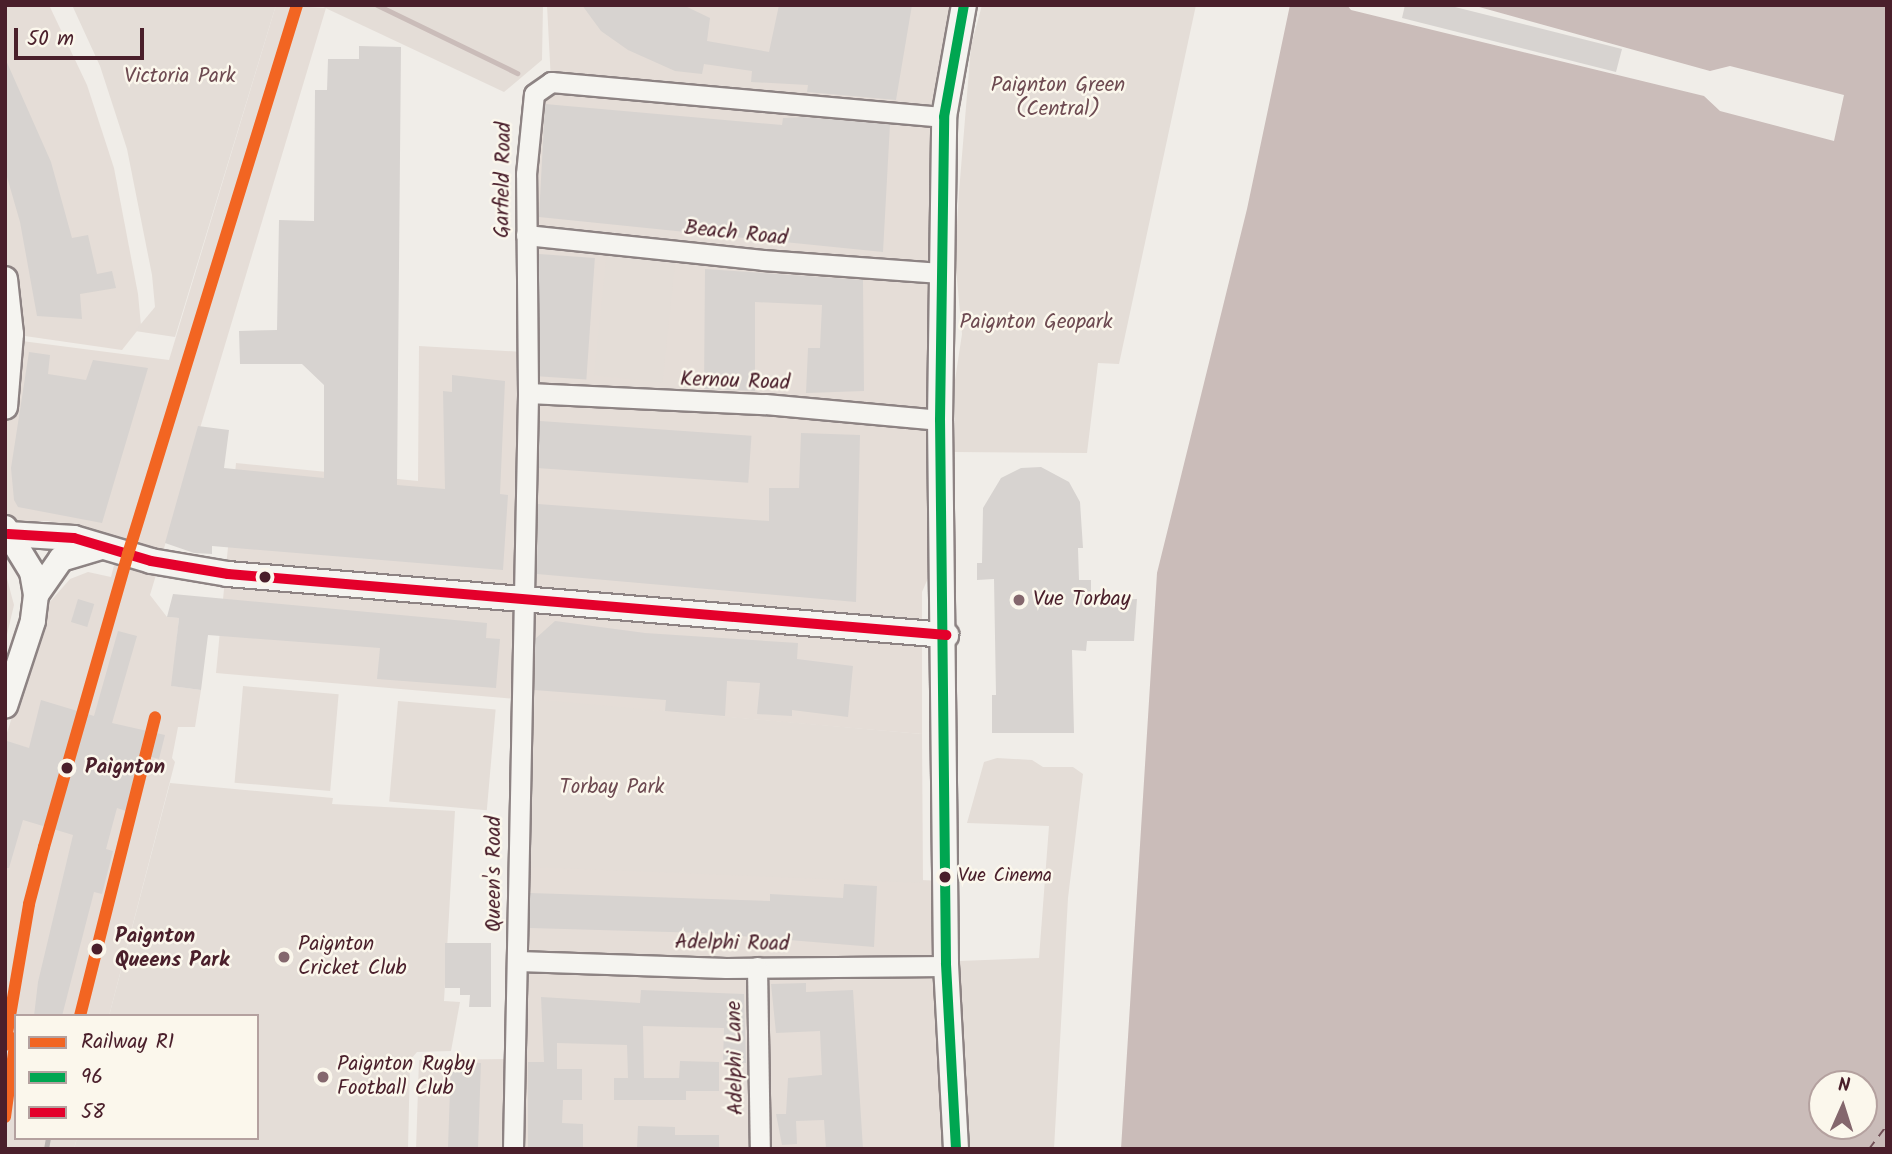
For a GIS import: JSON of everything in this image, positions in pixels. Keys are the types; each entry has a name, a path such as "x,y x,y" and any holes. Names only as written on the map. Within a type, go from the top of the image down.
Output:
{"main road":[{"path":"956,1149 946,966 946,635 940,420 941,273 944,117 964,5"},
{"path":"5,279 11,334 5,407"},
{"path":"7,531 74,538 102,547 228,574 946,635"},
{"path":"5,706 33,621 36,595 32,572 7,531"},
{"path":"36,595 61,559 102,547"}],"street":[{"name":"Garfield Road","path":"521,600 528,393 528,113 534,94 551,82 944,117"},
{"name":"Beach Road","path":"526,235 763,260 941,273"},
{"name":"Kernou Road","path":"528,393 765,404 940,420"},
{"name":"Queen's Road","path":"513,1149 518,961 521,600"},
{"name":"Adelphi Road","path":"518,961 757,967 946,966"},
{"name":"Adelphi Lane","path":"757,967 760,1149"}],"shaded area":[{"path":"5,5 49,5 87,85 114,168 138,294 141,326 122,350 11,334 5,279"},
{"path":"276,5 326,8 150,595 167,617 179,618 172,686 201,690 195,727 178,727 172,758 175,762 110,1014 14,1014 14,1140 76,1140 74,1149 5,1149 5,739 48,604 70,579 88,572 111,577 121,538 48,521 10,523 5,516 5,437 14,340 169,360"},
{"path":"547,5 941,5 962,11 951,58 943,478 928,539 929,576 922,592 922,734 216,673 236,463 418,481 419,346 524,352 529,113 551,82"},
{"path":"1290,5 1887,5 1887,1149 1121,1149 1157,573 1247,209"},
{"path":"5,571 14,605 5,643"},
{"path":"518,865 946,881 956,1149 416,1149 419,1060 513,1059"}],"green space":[{"name":"Victoria Park","path":"72,5 276,5 175,337 135,331 155,307 152,275 127,149 100,66"},
{"path":"319,5 543,5 542,60 504,92"},
{"path":"982,5 1196,5 1119,364 1098,363 1087,453 954,452 955,380 962,334 955,258 959,192 971,46"},
{"path":"607,251 676,258 663,383 594,375"},
{"path":"243,686 339,694 330,791 235,783"},
{"name":"Torbay Park","path":"529,699 922,734 923,883 530,867"},
{"path":"398,701 496,710 487,810 389,802"},
{"path":"997,758 1032,760 1043,767 1073,767 1083,774 1068,898 1054,1149 968,1149 959,961 1039,958 1049,826 967,823 984,762"},
{"name":"Paignton Cricket Club","path":"170,783 333,798 332,804 455,811 444,1001 460,1002 451,1051 417,1052 410,1060 408,1149 74,1149 76,1140 259,1140 259,1014 110,1014"}],"pier":[{"path":"1347,5 1472,5 1710,71 1730,66 1844,95 1834,141 1720,111 1704,96 1351,10"}],"building":[{"path":"582,5 683,5 710,18 707,41 769,52 779,5 912,5 896,100 807,92 808,85 751,82 752,71 704,64 702,74 675,71 628,50 601,31"},
{"path":"1405,5 1447,5 1622,49 1616,72 1402,18"},
{"path":"359,46 401,47 397,485 445,489 443,391 452,392 452,375 505,381 500,494 508,495 503,570 212,546 212,554 194,553 165,543 198,426 229,430 224,468 324,478 324,385 302,364 240,364 239,331 277,330 279,220 314,221 315,90 327,90 328,59 359,59"},
{"path":"5,58 51,162 72,238 88,235 97,274 112,271 116,288 80,294 82,319 37,316 20,222 5,170"},
{"path":"545,104 782,125 783,118 802,117 890,124 883,252 539,217"},
{"path":"539,254 595,258 586,380 530,376"},
{"path":"705,269 863,280 864,391 806,393 808,348 820,348 822,305 755,302 755,391 704,389"},
{"path":"29,352 50,355 48,374 86,380 93,360 148,368 102,523 18,507 14,500 11,468"},
{"path":"540,421 751,436 748,483 537,468"},
{"path":"801,433 860,435 856,602 537,574 538,504 769,521 769,488 799,488"},
{"path":"1041,467 1069,482 1080,502 1083,548 1078,548 1079,580 1091,580 1091,601 1137,599 1134,641 1087,641 1086,651 1072,650 1074,733 992,733 992,695 996,695 994,579 977,580 977,563 982,563 983,508 1001,478 1021,468"},
{"path":"173,594 487,623 486,638 500,639 496,688 377,679 380,648 208,635 201,690 171,686 179,618 167,617"},
{"path":"78,599 94,604 87,627 71,622"},
{"path":"555,621 645,633 798,643 797,659 853,666 848,717 792,710 792,716 757,714 760,683 727,681 725,716 665,711 666,700 534,690 535,639"},
{"path":"118,631 137,636 112,723 165,735 159,759 140,754 126,811 117,808 106,849 113,851 102,894 94,892 63,1014 34,1014 38,982 73,835 23,820 9,868 5,868 5,748 7,741 29,748 41,700 94,716"},
{"path":"844,884 877,886 874,947 704,933 530,928 530,893 770,901 770,894 843,898"},
{"path":"445,943 491,943 491,1007 469,1007 470,995 460,995 460,988 445,988"},
{"path":"806,983 806,992 853,990 863,1149 826,1149 824,1120 796,1121 797,1144 782,1145 776,1114 786,1114 788,1078 822,1075 820,1031 776,1033 771,984"},
{"path":"641,990 744,994 746,1063 723,1062 724,1028 643,1026 644,1078 679,1078 680,1061 719,1062 719,1091 686,1091 686,1100 614,1100 614,1078 628,1078 627,1045 557,1043 557,1069 582,1069 582,1100 563,1100 562,1123 583,1124 583,1149 528,1149 528,1062 544,1062 541,997 640,1003"},
{"path":"451,1062 481,1063 478,1149 448,1149"},
{"path":"638,1126 675,1127 675,1135 719,1135 719,1149 637,1148"}],"waterway":[{"path":"377,5 517,73"}],"ferry route":[{"path":"1869,1149 1887,1125"}],"railway":[{"path":"81,1014 155,717"},
{"path":"5,1045 29,904 63,781"},
{"path":"5,1117 14,1052"},
{"path":"46,1149 48,1140"}],"rail line":[{"name":"R1","path":"5,1045 29,904 44,847 128,554 297,5"},
{"name":"R1","path":"81,1014 155,717"},
{"name":"R1","path":"5,1117 14,1052"}],"transit line":[{"name":"96","path":"956,1149 946,963 940,420 944,117 964,5"},
{"name":"58","path":"8,534 74,538 151,561 228,574 946,635"}],"place":[{"name":"Vue Torbay","path":"1019,600"},
{"name":"Paignton","path":"67,768"},
{"name":"Vue Cinema","path":"945,877"},
{"name":"Paignton Queens Park","path":"97,949"},
{"name":"Paignton Cricket Club","path":"284,957"},
{"name":"Paignton Rugby Football Club","path":"323,1077"}],"park label":[{"name":"Paignton Green (Central)","path":"1058,98"},
{"name":"Paignton Geopark","path":"1036,323"}]}
